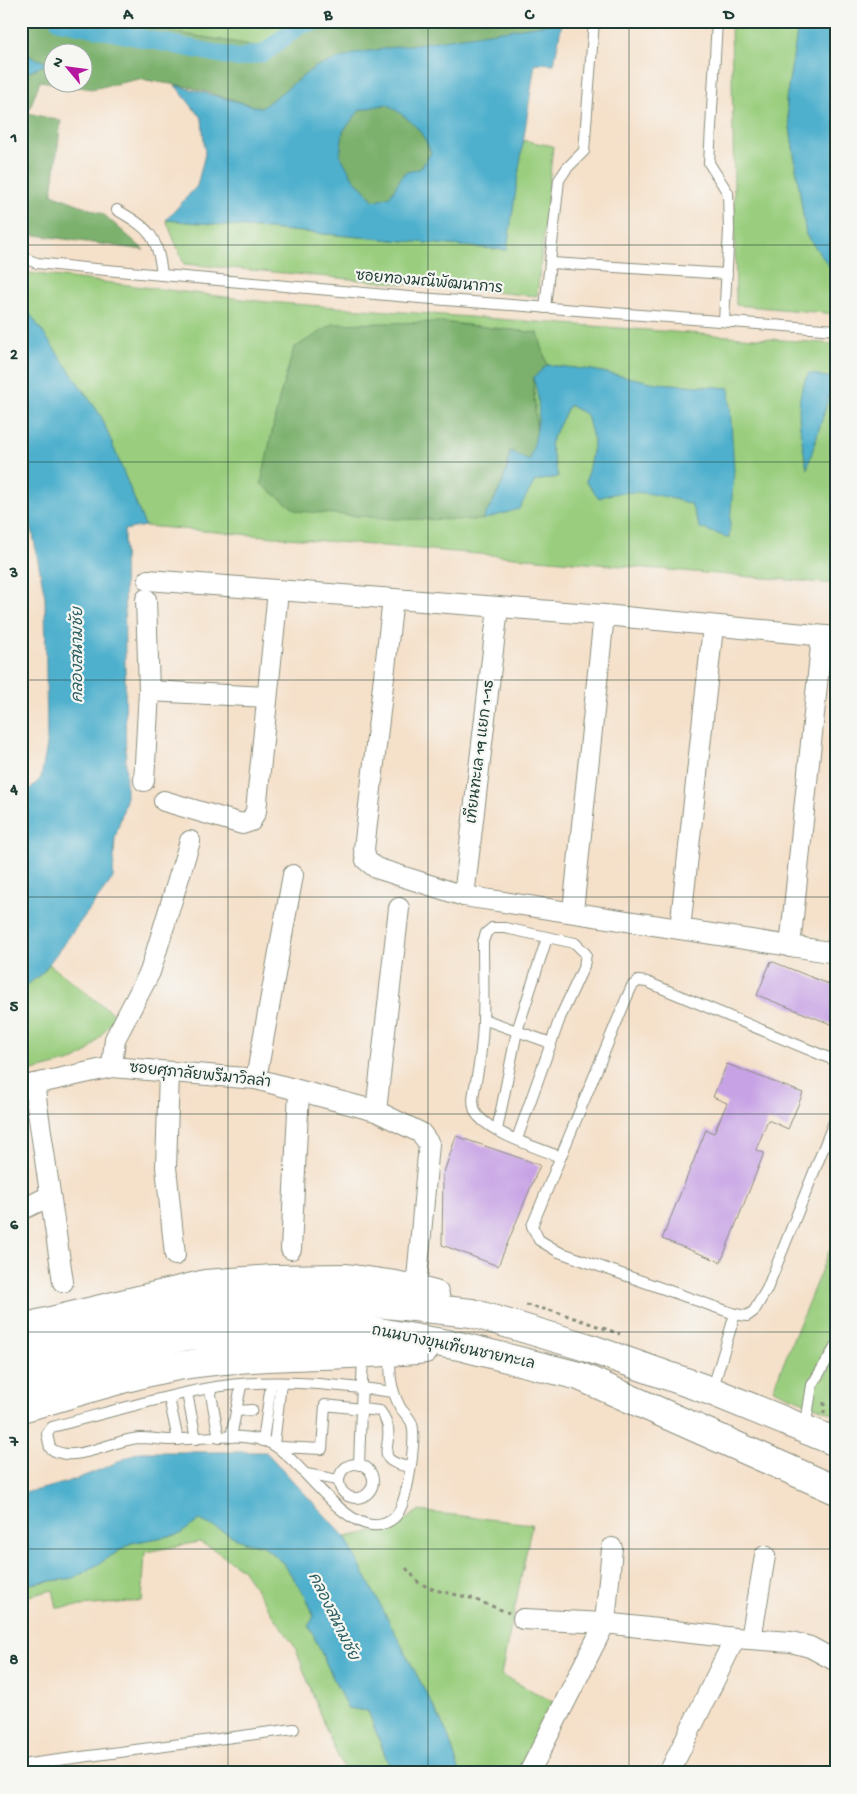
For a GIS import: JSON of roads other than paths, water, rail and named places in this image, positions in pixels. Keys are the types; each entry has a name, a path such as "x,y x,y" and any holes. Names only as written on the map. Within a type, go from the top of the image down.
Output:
{"main road":[{"path":"21,1328 205,1284 274,1278 346,1278 416,1290 439,1296 472,1313"},
{"name":"ถนนบางขุนเทียนชายทะเล","path":"21,1380 137,1347 186,1336 385,1304 472,1313 586,1347 711,1392 815,1423 836,1442"},
{"name":"ถนนบางขุนเทียนชายทะเล","path":"21,1355 178,1313 324,1314 362,1329 459,1346 579,1376 836,1490"},
{"path":"21,1408 189,1364 260,1356 390,1353 459,1346"}],"street":[{"path":"144,781 149,691 147,590 278,591 604,615 829,637 790,947"},
{"path":"164,801 242,824 251,821 256,811 278,591"},
{"path":"393,599 364,849 366,860 376,868 464,896 573,911 836,953"},
{"name":"เทียนทะเล 19 แยก 1-15","path":"464,896 498,608"},
{"path":"573,911 604,615"},
{"path":"680,929 713,627"},
{"path":"149,691 267,697"},
{"path":"112,1067 115,1039 150,972 190,841"},
{"path":"256,1079 293,875"},
{"path":"376,1111 399,908"},
{"name":"ซอยศุภาลัยพรีมาวิลล่า","path":"28,1086 112,1067 256,1079 376,1111 421,1133 429,1144 416,1290"},
{"path":"169,1072 166,1167 175,1255"},
{"path":"28,1086 50,1196 63,1282"},
{"path":"291,1249 300,1091"},
{"path":"21,1210 50,1196"},
{"path":"528,1773 605,1623 612,1548"},
{"path":"669,1773 744,1639 765,1556"},
{"path":"523,1619 605,1623 744,1639 791,1642 810,1647 836,1661"}],"lane":[{"path":"545,308 559,180 567,168 584,151 594,21"},
{"path":"717,21 709,163 728,193 730,230 724,321"},
{"path":"116,210 146,228 154,236 160,251 162,275"},
{"name":"ซอยทองมณีพัฒนาการ","path":"21,256 37,263 162,275 545,308 836,330"},
{"path":"551,263 727,274"},
{"path":"516,1139 550,1043 584,966 586,954 575,943 505,928 492,928 486,932 483,942 483,1019 480,1062 473,1098 477,1114 497,1130 516,1139 560,1157"},
{"path":"497,1130 517,1031 547,938"},
{"path":"836,1061 647,982 638,982 632,986 627,997 532,1226 539,1240 559,1252 735,1314 747,1316 754,1311 767,1289 836,1117"},
{"path":"483,1019 550,1043"},
{"path":"711,1392 735,1314"},
{"path":"815,1423 812,1385 836,1346"},
{"path":"276,1384 277,1446 356,1521 370,1525 384,1524 394,1519 403,1508 410,1467 412,1424 399,1406 389,1377 390,1353"},
{"path":"360,1465 362,1354"},
{"path":"394,1392 335,1384 276,1384 210,1389 52,1427 47,1434 50,1448 58,1455 77,1454 139,1438 178,1440 231,1437 263,1441 277,1446 322,1449 325,1405 362,1408 380,1411 388,1421 390,1431 386,1454 388,1460 393,1464 410,1467"},
{"path":"263,1441 276,1384"},
{"path":"231,1437 241,1386"},
{"path":"210,1389 219,1438"},
{"path":"187,1393 196,1439"},
{"path":"168,1398 178,1440"},
{"path":"236,1412 252,1410"},
{"path":"360,1465 369,1471 373,1482 372,1487 365,1496 349,1497 341,1491 338,1480 343,1470 348,1466 360,1465"},
{"path":"306,1474 338,1480"},
{"path":"347,1514 349,1497"},
{"path":"21,1765 294,1729"}],"water":[{"path":"799,21 836,21 836,275 806,235 786,100"},
{"path":"562,22 554,64 535,63 507,250 166,220 197,186 205,154 202,119 175,85 261,108 315,67 356,53","holes":["387,104 419,130 431,153 421,168 404,173 390,196 374,201 353,178 340,155 343,131 360,110"]},
{"path":"21,53 42,61 42,66 21,76"},
{"name":"คลองสนามชัย","path":"21,301 101,416 145,526 124,530 126,800 115,838 113,878 42,973 21,990 21,798 41,778 47,745 45,597 25,493 21,490"},
{"path":"547,365 592,370 656,383 729,388 734,470 729,538 700,528 691,504 657,495 634,492 611,494 599,498 586,482 594,442 587,415 569,405 550,444 558,477 535,481 519,509 482,520 501,487 510,451 529,461 535,440 539,409 533,378"},
{"path":"809,373 835,379 836,393 830,393 807,469 799,419 799,407 800,395"},
{"name":"คลองสนามชัย","path":"139,1452 266,1452 345,1537 447,1733 460,1773 392,1773 368,1711 347,1708 309,1626 314,1616 306,1597 284,1564 262,1545 244,1542 200,1520 180,1534 131,1543 74,1578 21,1585 21,1493 82,1477"}],"waterway":[{"path":"59,21 238,58 264,53 300,25 319,21"}]}
